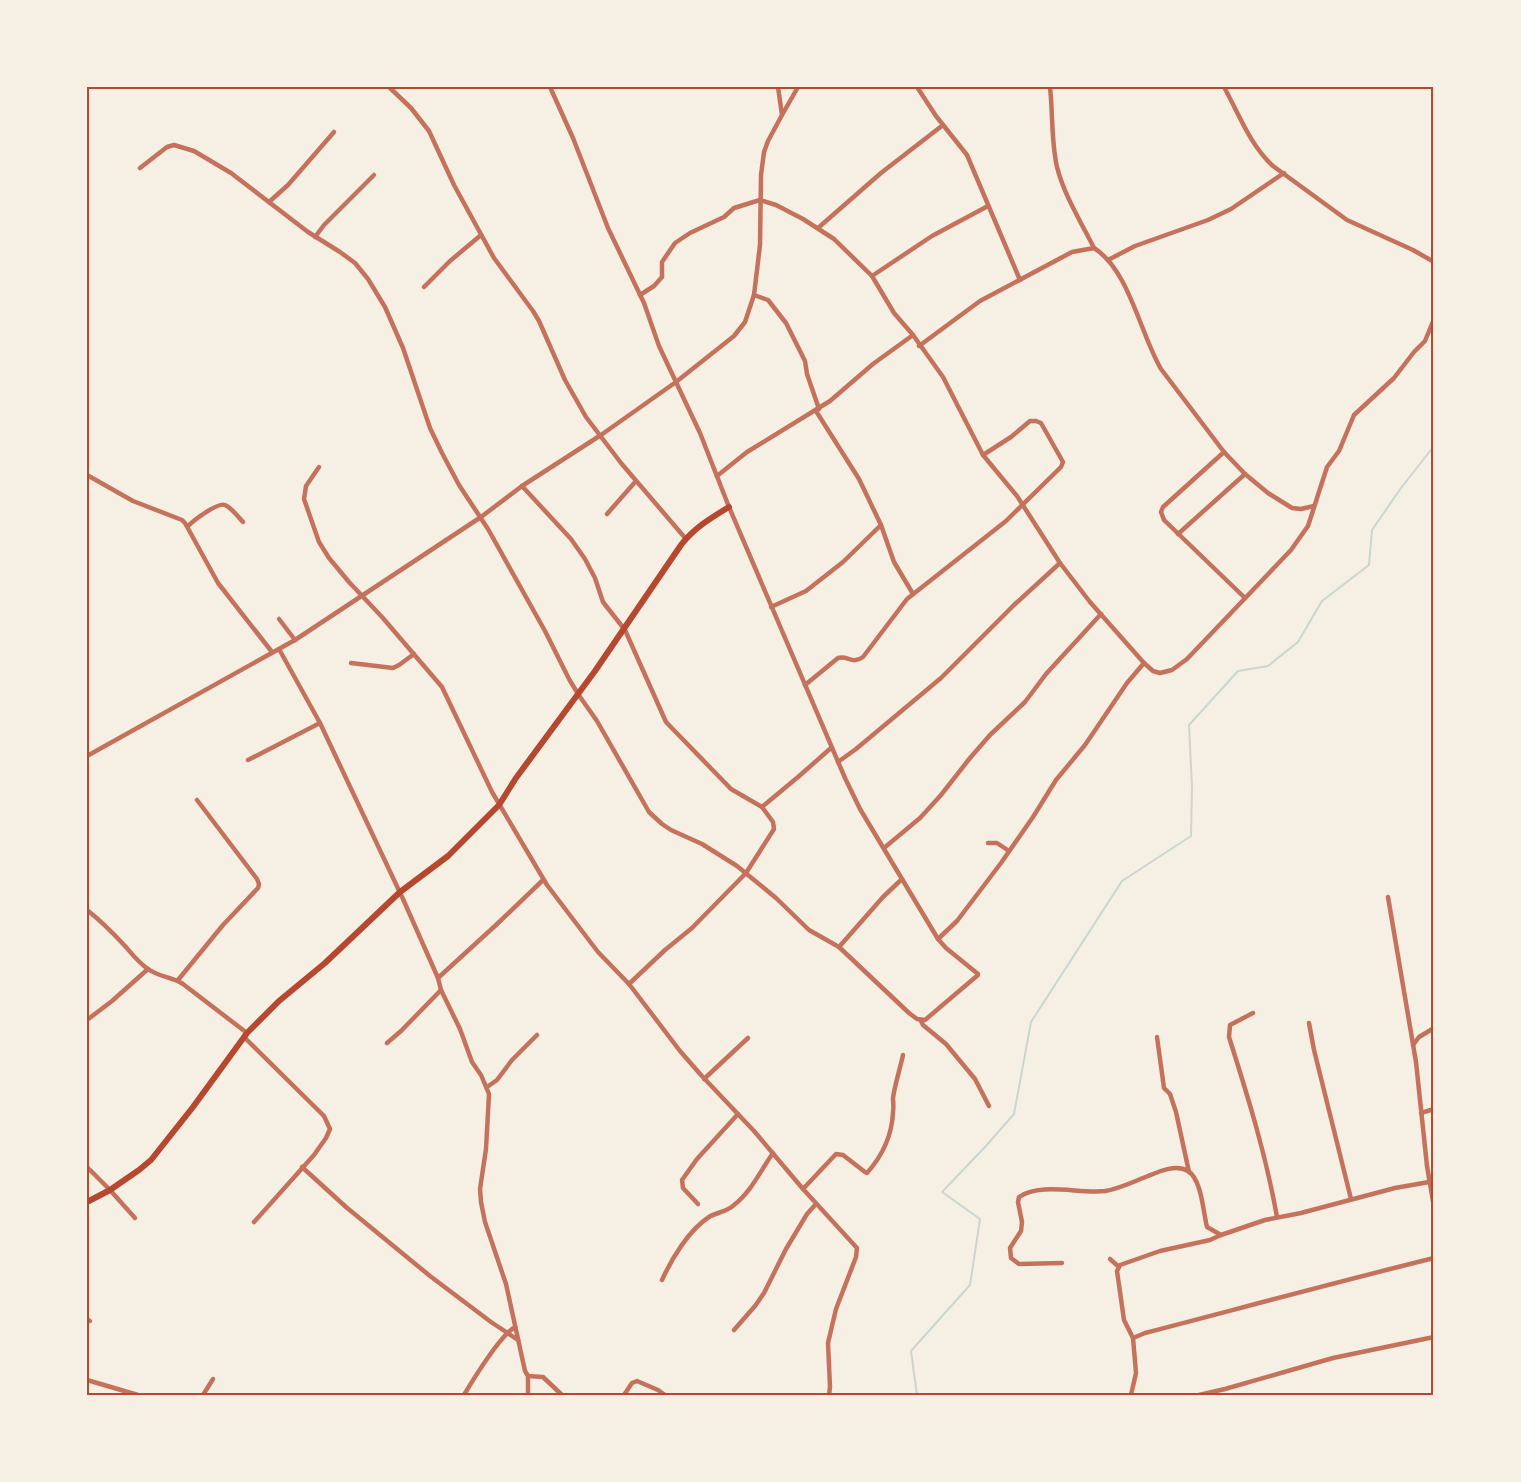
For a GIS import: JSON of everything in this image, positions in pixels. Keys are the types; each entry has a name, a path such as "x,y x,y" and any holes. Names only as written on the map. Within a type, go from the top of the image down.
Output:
{"main road":[{"path":"87,1202 110,1190 151,1160 246,1035 279,1001 325,963 400,892 448,856 499,805 686,539 699,526 729,507"}],"street":[{"path":"389,87 411,108 429,131 454,185 494,258 533,311 565,380 586,417 661,512 686,539"},
{"path":"550,87 573,138 603,217 648,312 660,346 700,433 831,748 860,809 938,939 977,972 978,975 921,1021"},
{"path":"778,87 782,114"},
{"path":"87,756 295,640 601,435 676,382 734,336 745,322 754,295 760,245 761,175 764,152 798,87"},
{"path":"917,87 967,155 1020,280"},
{"path":"1050,87 1057,168 1070,201 1094,248 1108,260 1132,301 1152,354 1224,452 1245,474 1268,493 1292,508 1301,509 1314,506"},
{"path":"1224,87 1255,144 1266,159 1326,206 1347,219 1434,262"},
{"path":"818,228 881,172 943,125"},
{"path":"269,202 334,132"},
{"path":"141,168 167,147 182,146 194,151 231,173 315,237 355,263 385,307 403,348 438,446 459,485 481,517 578,694 597,721 644,805 655,818 671,830 694,839 719,853 746,873 809,930 839,946 909,1013 946,1044 975,1079 989,1106"},
{"path":"1108,260 1135,246 1208,220 1231,209 1284,173"},
{"path":"315,237 374,175"},
{"path":"640,295 654,286 662,277 662,262 675,243 690,233 724,217 734,208 760,200 776,205 818,228 845,249 872,276 894,313 913,335 949,387 983,455 1022,504 1060,563 1144,663 1153,671 1160,673 1178,666 1196,651 1303,535 1311,520 1327,467 1340,448 1354,415 1394,378 1425,341 1434,319"},
{"path":"872,276 932,236 988,206"},
{"path":"424,287 481,235"},
{"path":"919,346 980,301 1072,252 1094,248"},
{"path":"754,295 768,300 786,323 805,362 817,410 859,479 881,525 894,562 913,594"},
{"path":"717,476 747,452 830,401 873,364 913,335"},
{"path":"805,685 840,657 852,661 860,659 902,604 1006,521 1061,467 1063,462 1041,423 1036,421 1030,421 1011,437 983,455"},
{"path":"1224,452 1161,510 1161,515 1245,598"},
{"path":"319,467 306,486 304,499 319,542 329,558 442,687 499,805 543,880 598,952 628,984 704,1079 857,1248 828,1343 829,1395"},
{"path":"1178,534 1245,474"},
{"path":"87,475 134,501 182,520 188,526 218,583 272,652"},
{"path":"607,514 636,481"},
{"path":"522,486 576,545 591,569 603,602 624,627 667,724 731,789 762,807 773,822 774,829 746,873 692,928 628,984"},
{"path":"188,526 220,504 225,505 243,522"},
{"path":"771,606 806,591 843,562 881,525"},
{"path":"838,762 941,678 1060,563"},
{"path":"884,848 920,818 977,750 1025,702 1050,669 1101,614"},
{"path":"279,619 295,640"},
{"path":"279,649 320,723 400,892 460,1029 472,1062 487,1087 489,1108 480,1189 481,1203 506,1284 528,1376 528,1395"},
{"path":"351,663 393,668 414,654"},
{"path":"938,939 957,921 1033,817 1052,786 1086,745 1127,683 1144,663"},
{"path":"248,760 320,723"},
{"path":"762,807 831,748"},
{"path":"178,980 223,925 258,888 259,884 197,800"},
{"path":"988,843 997,843 1009,851"},
{"path":"839,946 902,879"},
{"path":"438,978 543,880"},
{"path":"1388,897 1413,1045 1434,1207"},
{"path":"87,910 148,969 156,974 178,980 246,1035 324,1116 328,1123 330,1129 314,1155 254,1222"},
{"path":"87,1020 148,969"},
{"path":"387,1043 441,990"},
{"path":"1253,1012 1230,1025 1229,1037 1262,1144 1277,1217"},
{"path":"1309,1023 1352,1199"},
{"path":"1413,1045 1419,1037 1434,1028"},
{"path":"487,1087 497,1080 513,1059 537,1035"},
{"path":"1157,1037 1164,1088 1170,1094 1176,1112 1189,1172"},
{"path":"704,1079 748,1038"},
{"path":"803,1189 836,1154 843,1155 867,1173 877,1162 884,1151 891,1128 893,1098 903,1055"},
{"path":"1421,1113 1434,1109"},
{"path":"698,1204 683,1188 682,1180 697,1159 738,1114"},
{"path":"662,1280 677,1251 689,1237 710,1217 727,1211 741,1199 754,1183 772,1153"},
{"path":"87,1167 135,1218"},
{"path":"302,1167 346,1207 430,1276 518,1340"},
{"path":"1062,1263 1019,1264 1011,1258 1010,1248 1021,1231 1022,1222 1018,1202 1019,1197 1024,1193 1041,1190 1108,1191 1172,1168 1183,1169 1193,1176 1199,1189 1207,1227 1221,1235"},
{"path":"1131,1395 1136,1373 1132,1338 1124,1320 1117,1271 1120,1265 1160,1251 1210,1240 1265,1220 1301,1213 1395,1188 1429,1182"},
{"path":"734,1330 764,1293 786,1249 807,1214 816,1204"},
{"path":"1132,1338 1248,1305 1434,1258"},
{"path":"1110,1259 1119,1267"},
{"path":"464,1395 507,1333 515,1327"},
{"path":"1198,1395 1334,1358 1434,1337"},
{"path":"528,1376 543,1377 562,1395"},
{"path":"203,1395 213,1379"},
{"path":"87,1380 122,1393 138,1395"},
{"path":"624,1395 632,1383 637,1381 665,1395"}],"waterway":[{"path":"917,1395 911,1351 970,1285 980,1219 942,1192 1014,1114 1031,1022 1122,881 1191,836 1192,787 1189,725 1238,671 1268,666 1298,642 1322,601 1369,565 1372,530 1434,446"}]}
